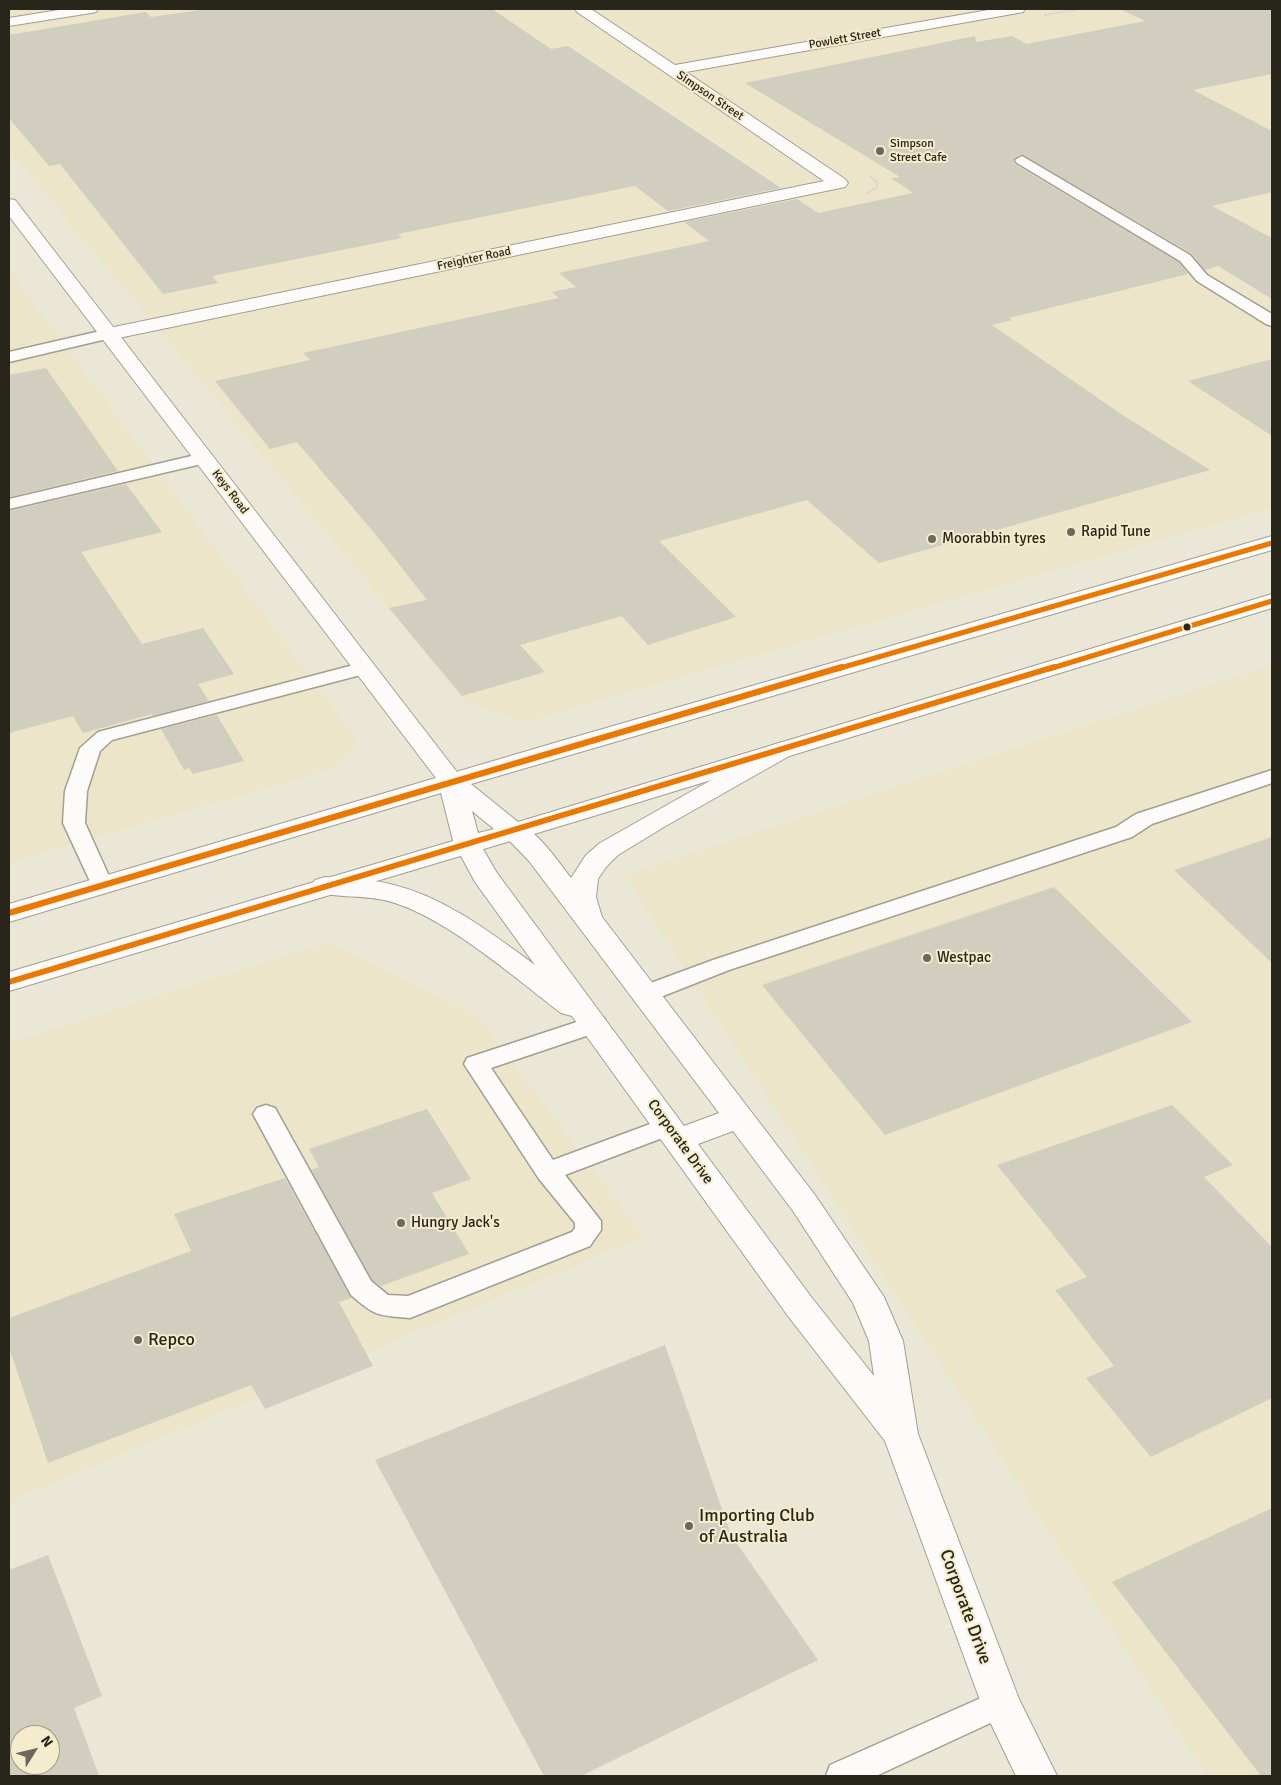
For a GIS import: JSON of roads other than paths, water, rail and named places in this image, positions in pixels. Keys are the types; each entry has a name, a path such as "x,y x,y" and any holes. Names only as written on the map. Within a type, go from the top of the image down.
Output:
{"main road":[{"path":"9,22 91,9"},
{"name":"Simpson Street","path":"582,9 838,183"},
{"name":"Powlett Street","path":"672,70 1018,9"},
{"name":"Freighter Road","path":"109,334 838,183"},
{"name":"Keys Road","path":"9,204 451,781"},
{"path":"9,912 451,781 1272,543"},
{"path":"9,982 1272,601"},
{"path":"596,928 586,909 582,888 589,872 601,857 634,833 785,748"},
{"name":"Corporate Drive","path":"451,781 513,831 539,855 804,1203 868,1297 886,1341 900,1434 1001,1702 1037,1776"},
{"name":"Corporate Drive","path":"451,781 468,845 485,876 800,1306 900,1434"},
{"path":"326,886 387,892 425,905 477,936 595,1024"},
{"path":"673,1133 739,1117"}],"lane":[{"path":"1022,160 1185,258 1202,278 1272,321"},
{"path":"9,357 109,334"},
{"path":"9,504 204,458"},
{"path":"102,885 74,823 76,791 90,748 106,736 365,668"},
{"path":"645,994 722,965 1124,832 1144,819 1272,776"},
{"path":"266,1114 361,1288 381,1305 410,1307 581,1239 588,1230 588,1221 548,1172 476,1064 595,1024"},
{"path":"548,1172 673,1133"},
{"path":"842,1776 1001,1702"}],"place":[{"name":"Simpson Street Cafe","path":"880,151"},
{"name":"Rapid Tune","path":"1071,532"},
{"name":"Moorabbin tyres","path":"932,539"},
{"name":"Westpac","path":"927,958"},
{"name":"Hungry Jack's","path":"401,1223"},
{"name":"Repco","path":"138,1340"},
{"name":"Importing Club of Australia","path":"689,1526"}]}
